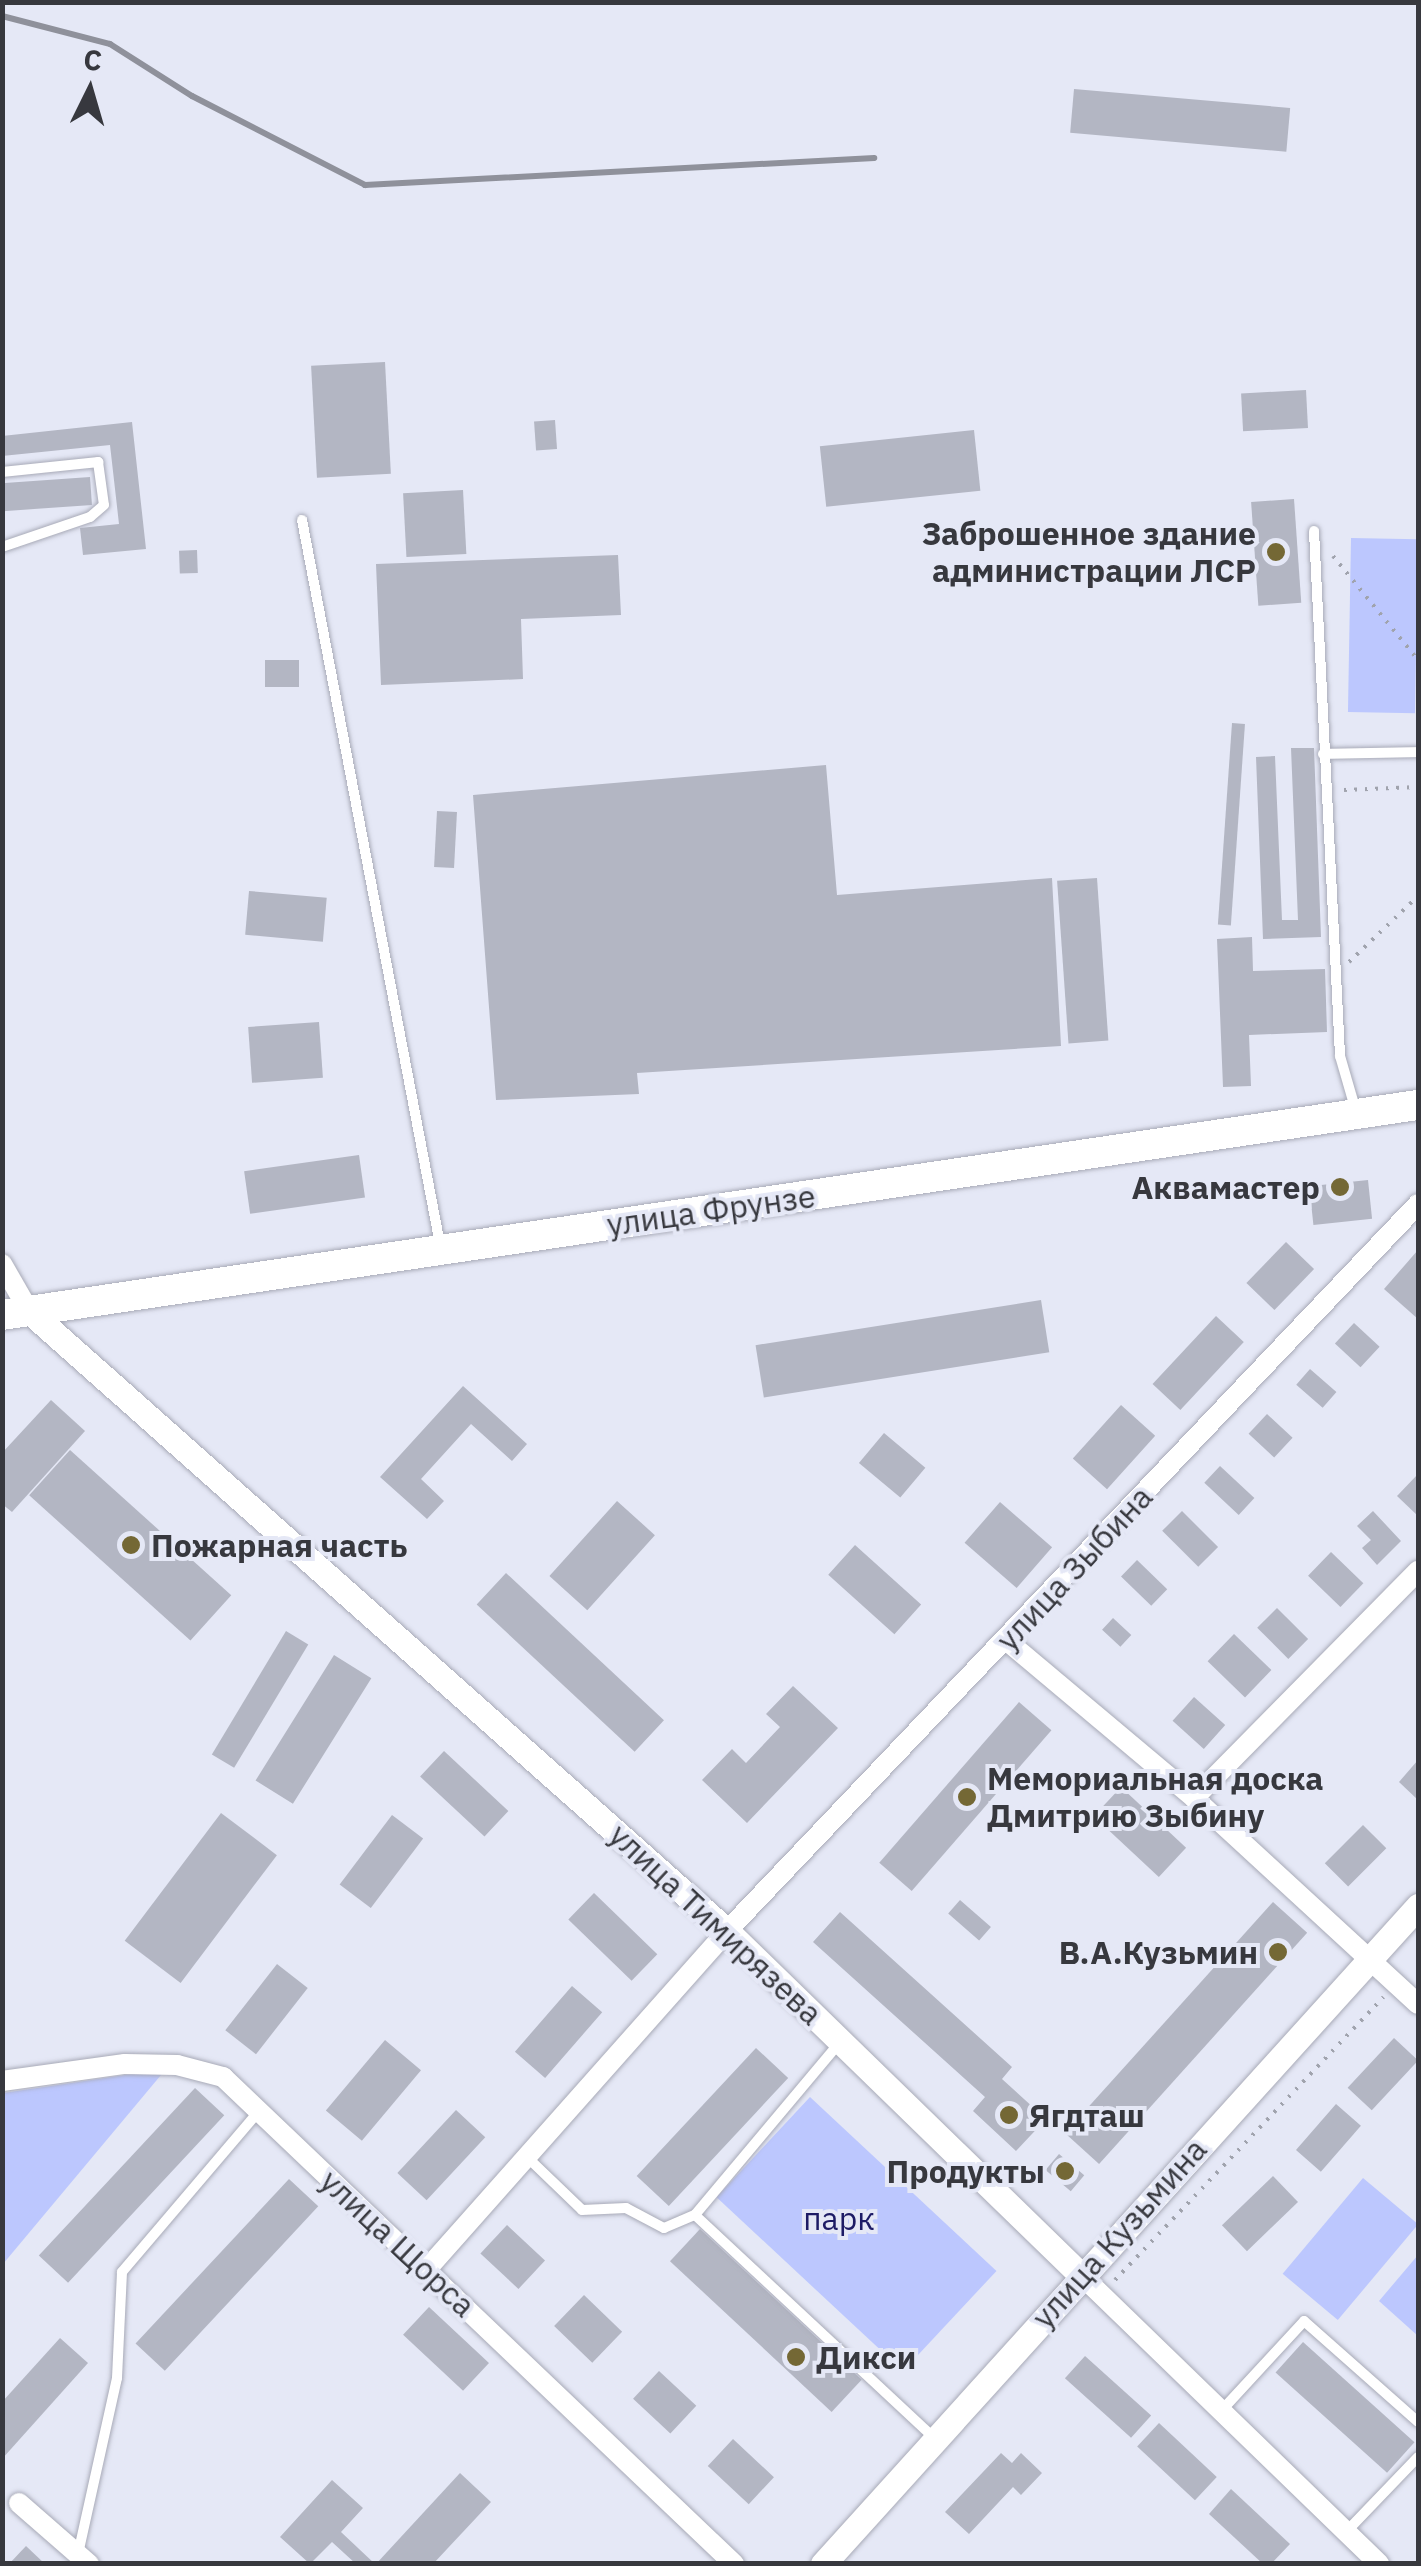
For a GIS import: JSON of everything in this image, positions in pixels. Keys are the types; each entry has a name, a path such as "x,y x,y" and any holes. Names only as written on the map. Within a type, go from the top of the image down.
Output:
{"main road":[{"name":"улица Фрунзе","path":"16,1313 1418,1105"}],"street":[{"name":"улица Зыбина","path":"427,2269 727,1931 1418,1204"},
{"path":"2,1264 16,1313"},
{"name":"улица Тимирязева","path":"16,1313 727,1931 1379,2564"},
{"path":"1194,1798 1418,1571"},
{"path":"1006,1640 1194,1798 1371,1956 1418,2004"},
{"name":"улица Кузьмина","path":"823,2564 1418,1906"},
{"name":"улица Щорса","path":"2,2081 125,2064 177,2065 223,2077 734,2564"},
{"path":"19,2503 83,2559"}],"lane":[{"path":"2,472 98,462 104,505 90,518 2,547"},
{"path":"302,520 441,1250"},
{"path":"1314,531 1340,1056 1356,1112"},
{"path":"1323,754 1418,752"},
{"path":"527,2156 582,2210 626,2208 664,2228 695,2214 840,2041"},
{"path":"83,2559 118,2378 122,2272 259,2111"},
{"path":"695,2214 934,2439"},
{"path":"1222,2410 1304,2320 1418,2422"},
{"path":"1346,2532 1418,2458"}],"path":[{"path":"1324,546 1418,660"},
{"path":"1324,790 1418,787"},
{"path":"1335,976 1418,896"},
{"path":"1102,2294 1398,1983"}],"green space":[{"path":"1351,538 1418,539 1415,713 1348,712"},
{"path":"166,2069 3,2264 3,2093"},
{"name":"парк","path":"810,2097 996,2271 903,2371 717,2197"},
{"path":"1363,2178 1418,2224 1338,2320 1283,2274"},
{"path":"1418,2255 1418,2336 1379,2301"}],"building":[{"path":"1074,89 1290,108 1286,152 1070,133"},
{"path":"385,362 391,474 317,478 311,366"},
{"path":"1306,390 1308,428 1243,431 1241,393"},
{"path":"555,420 557,449 536,450 534,421"},
{"path":"132,422 146,549 83,555 80,528 119,524 110,445 2,456 2,436"},
{"path":"974,430 980,491 826,507 820,446"},
{"path":"90,477 92,505 3,511 2,483"},
{"path":"463,490 466,554 406,557 403,493"},
{"name":"Заброшенное здание администрации ЛСР","path":"1294,499 1301,603 1258,606 1251,502"},
{"path":"197,550 198,573 180,574 179,551"},
{"path":"618,555 621,615 521,619 523,679 381,685 376,564"},
{"path":"265,660 299,660 299,687 265,687"},
{"path":"1232,723 1245,724 1231,925 1218,925"},
{"path":"1291,748 1314,748 1321,937 1263,939 1256,757 1275,756 1282,920 1298,920"},
{"path":"826,765 837,895 1052,878 1061,1046 637,1073 639,1094 496,1100 473,795"},
{"path":"437,811 457,812 454,868 434,867"},
{"path":"1097,878 1108,1041 1068,1043 1057,881"},
{"path":"249,891 327,898 323,942 245,935"},
{"path":"1252,937 1253,971 1325,969 1327,1032 1249,1035 1251,1086 1223,1087 1217,939"},
{"path":"319,1022 323,1078 252,1083 248,1027"},
{"path":"359,1155 365,1198 250,1214 244,1171"},
{"path":"1368,1180 1372,1219 1313,1225 1309,1186"},
{"path":"1286,1242 1314,1269 1274,1310 1246,1283"},
{"path":"1418,1250 1418,1319 1384,1289"},
{"path":"1041,1300 1049,1352 764,1398 756,1345"},
{"path":"1216,1316 1244,1342 1180,1410 1153,1384"},
{"path":"1354,1323 1380,1347 1361,1367 1335,1343"},
{"path":"1310,1369 1336,1392 1323,1408 1296,1385"},
{"path":"463,1386 527,1444 512,1461 471,1424 421,1479 444,1501 427,1519 380,1477"},
{"path":"51,1400 85,1431 12,1512 2,1504 2,1453"},
{"path":"1121,1405 1155,1436 1107,1489 1073,1459"},
{"path":"1267,1414 1293,1438 1274,1458 1249,1434"},
{"path":"884,1433 925,1468 900,1498 859,1463"},
{"name":"Пожарная часть","path":"70,1450 231,1595 190,1641 29,1495"},
{"path":"1220,1466 1254,1498 1239,1515 1204,1483"},
{"path":"1418,1474 1418,1516 1397,1496"},
{"path":"617,1501 655,1535 587,1610 549,1576"},
{"path":"1000,1502 1052,1547 1017,1588 965,1543"},
{"path":"1182,1511 1218,1547 1198,1567 1162,1531"},
{"path":"1373,1511 1401,1541 1377,1565 1362,1548 1371,1540 1357,1526"},
{"path":"855,1545 921,1605 894,1634 828,1575"},
{"path":"1331,1552 1363,1583 1340,1607 1308,1576"},
{"path":"1137,1560 1167,1589 1151,1606 1121,1577"},
{"path":"506,1573 664,1720 635,1752 477,1604"},
{"path":"1277,1608 1308,1639 1288,1659 1257,1628"},
{"path":"1113,1618 1131,1635 1120,1647 1102,1630"},
{"path":"286,1631 308,1644 234,1768 212,1754"},
{"path":"1234,1634 1271,1670 1245,1697 1208,1661"},
{"path":"334,1655 371,1678 293,1804 256,1781"},
{"path":"793,1686 838,1728 747,1823 702,1780 732,1749 746,1763 780,1727 766,1714"},
{"path":"1194,1697 1225,1725 1204,1749 1173,1721"},
{"path":"1019,1702 1051,1730 912,1891 879,1863"},
{"path":"444,1751 508,1811 484,1837 420,1777"},
{"path":"1418,1760 1418,1800 1399,1782"},
{"path":"1121,1787 1186,1848 1159,1877 1094,1816"},
{"path":"221,1813 277,1855 181,1983 125,1941"},
{"path":"392,1815 423,1838 371,1908 340,1884"},
{"path":"1363,1825 1386,1848 1348,1887 1325,1863"},
{"path":"594,1893 657,1954 632,1981 568,1920"},
{"path":"960,1900 991,1927 979,1940 948,1914"},
{"path":"1273,1902 1307,1933 1099,2164 1065,2133"},
{"path":"840,1912 1012,2067 1002,2079 1046,2119 1016,2151 973,2111 985,2097 813,1942"},
{"path":"277,1964 308,1988 256,2054 225,2030"},
{"path":"572,1986 602,2012 545,2078 515,2052"},
{"path":"1394,2038 1418,2061 1372,2110 1348,2088"},
{"path":"385,2040 421,2070 362,2141 326,2110"},
{"path":"756,2048 788,2078 669,2206 637,2176"},
{"path":"195,2088 224,2115 68,2283 39,2255"},
{"path":"1336,2104 1361,2126 1321,2172 1296,2150"},
{"path":"456,2110 485,2137 427,2200 397,2173"},
{"path":"1059,2154 1084,2175 1071,2191 1046,2170"},
{"path":"1273,2176 1298,2202 1247,2251 1222,2225"},
{"path":"289,2179 318,2206 165,2371 136,2344"},
{"path":"507,2225 545,2260 518,2289 480,2254"},
{"path":"700,2229 862,2380 832,2412 670,2261"},
{"path":"584,2295 622,2332 592,2363 554,2326"},
{"path":"429,2307 489,2363 463,2391 403,2335"},
{"path":"60,2338 88,2363 2,2459 2,2402"},
{"path":"1303,2342 1414,2442 1387,2473 1276,2372"},
{"path":"1085,2356 1151,2416 1131,2438 1065,2378"},
{"path":"659,2371 696,2406 670,2434 633,2399"},
{"path":"1159,2423 1217,2477 1195,2500 1137,2446"},
{"path":"733,2439 774,2477 749,2504 708,2466"},
{"path":"1001,2453 1012,2463 1021,2453 1042,2473 1021,2495 1013,2487 969,2534 945,2512"},
{"path":"460,2473 491,2502 433,2564 376,2564"},
{"path":"332,2480 363,2508 341,2532 375,2564 356,2564 332,2542 310,2564 280,2537"},
{"path":"1231,2489 1290,2544 1271,2564 1263,2564 1209,2514"},
{"path":"26,2546 45,2564 9,2564"}],"railway":[{"path":"2,16 110,44 192,96 365,185 874,158"}],"place":[{"name":"Заброшенное здание администрации ЛСР","path":"1276,552"},
{"name":"Аквамастер","path":"1340,1187"},
{"name":"Пожарная часть","path":"131,1545"},
{"name":"Мемориальная доска Дмитрию Зыбину","path":"967,1797"},
{"name":"В.А.Кузьмин","path":"1278,1952"},
{"name":"Ягдташ","path":"1009,2115"},
{"name":"Продукты","path":"1065,2171"},
{"name":"Дикси","path":"796,2357"}]}
